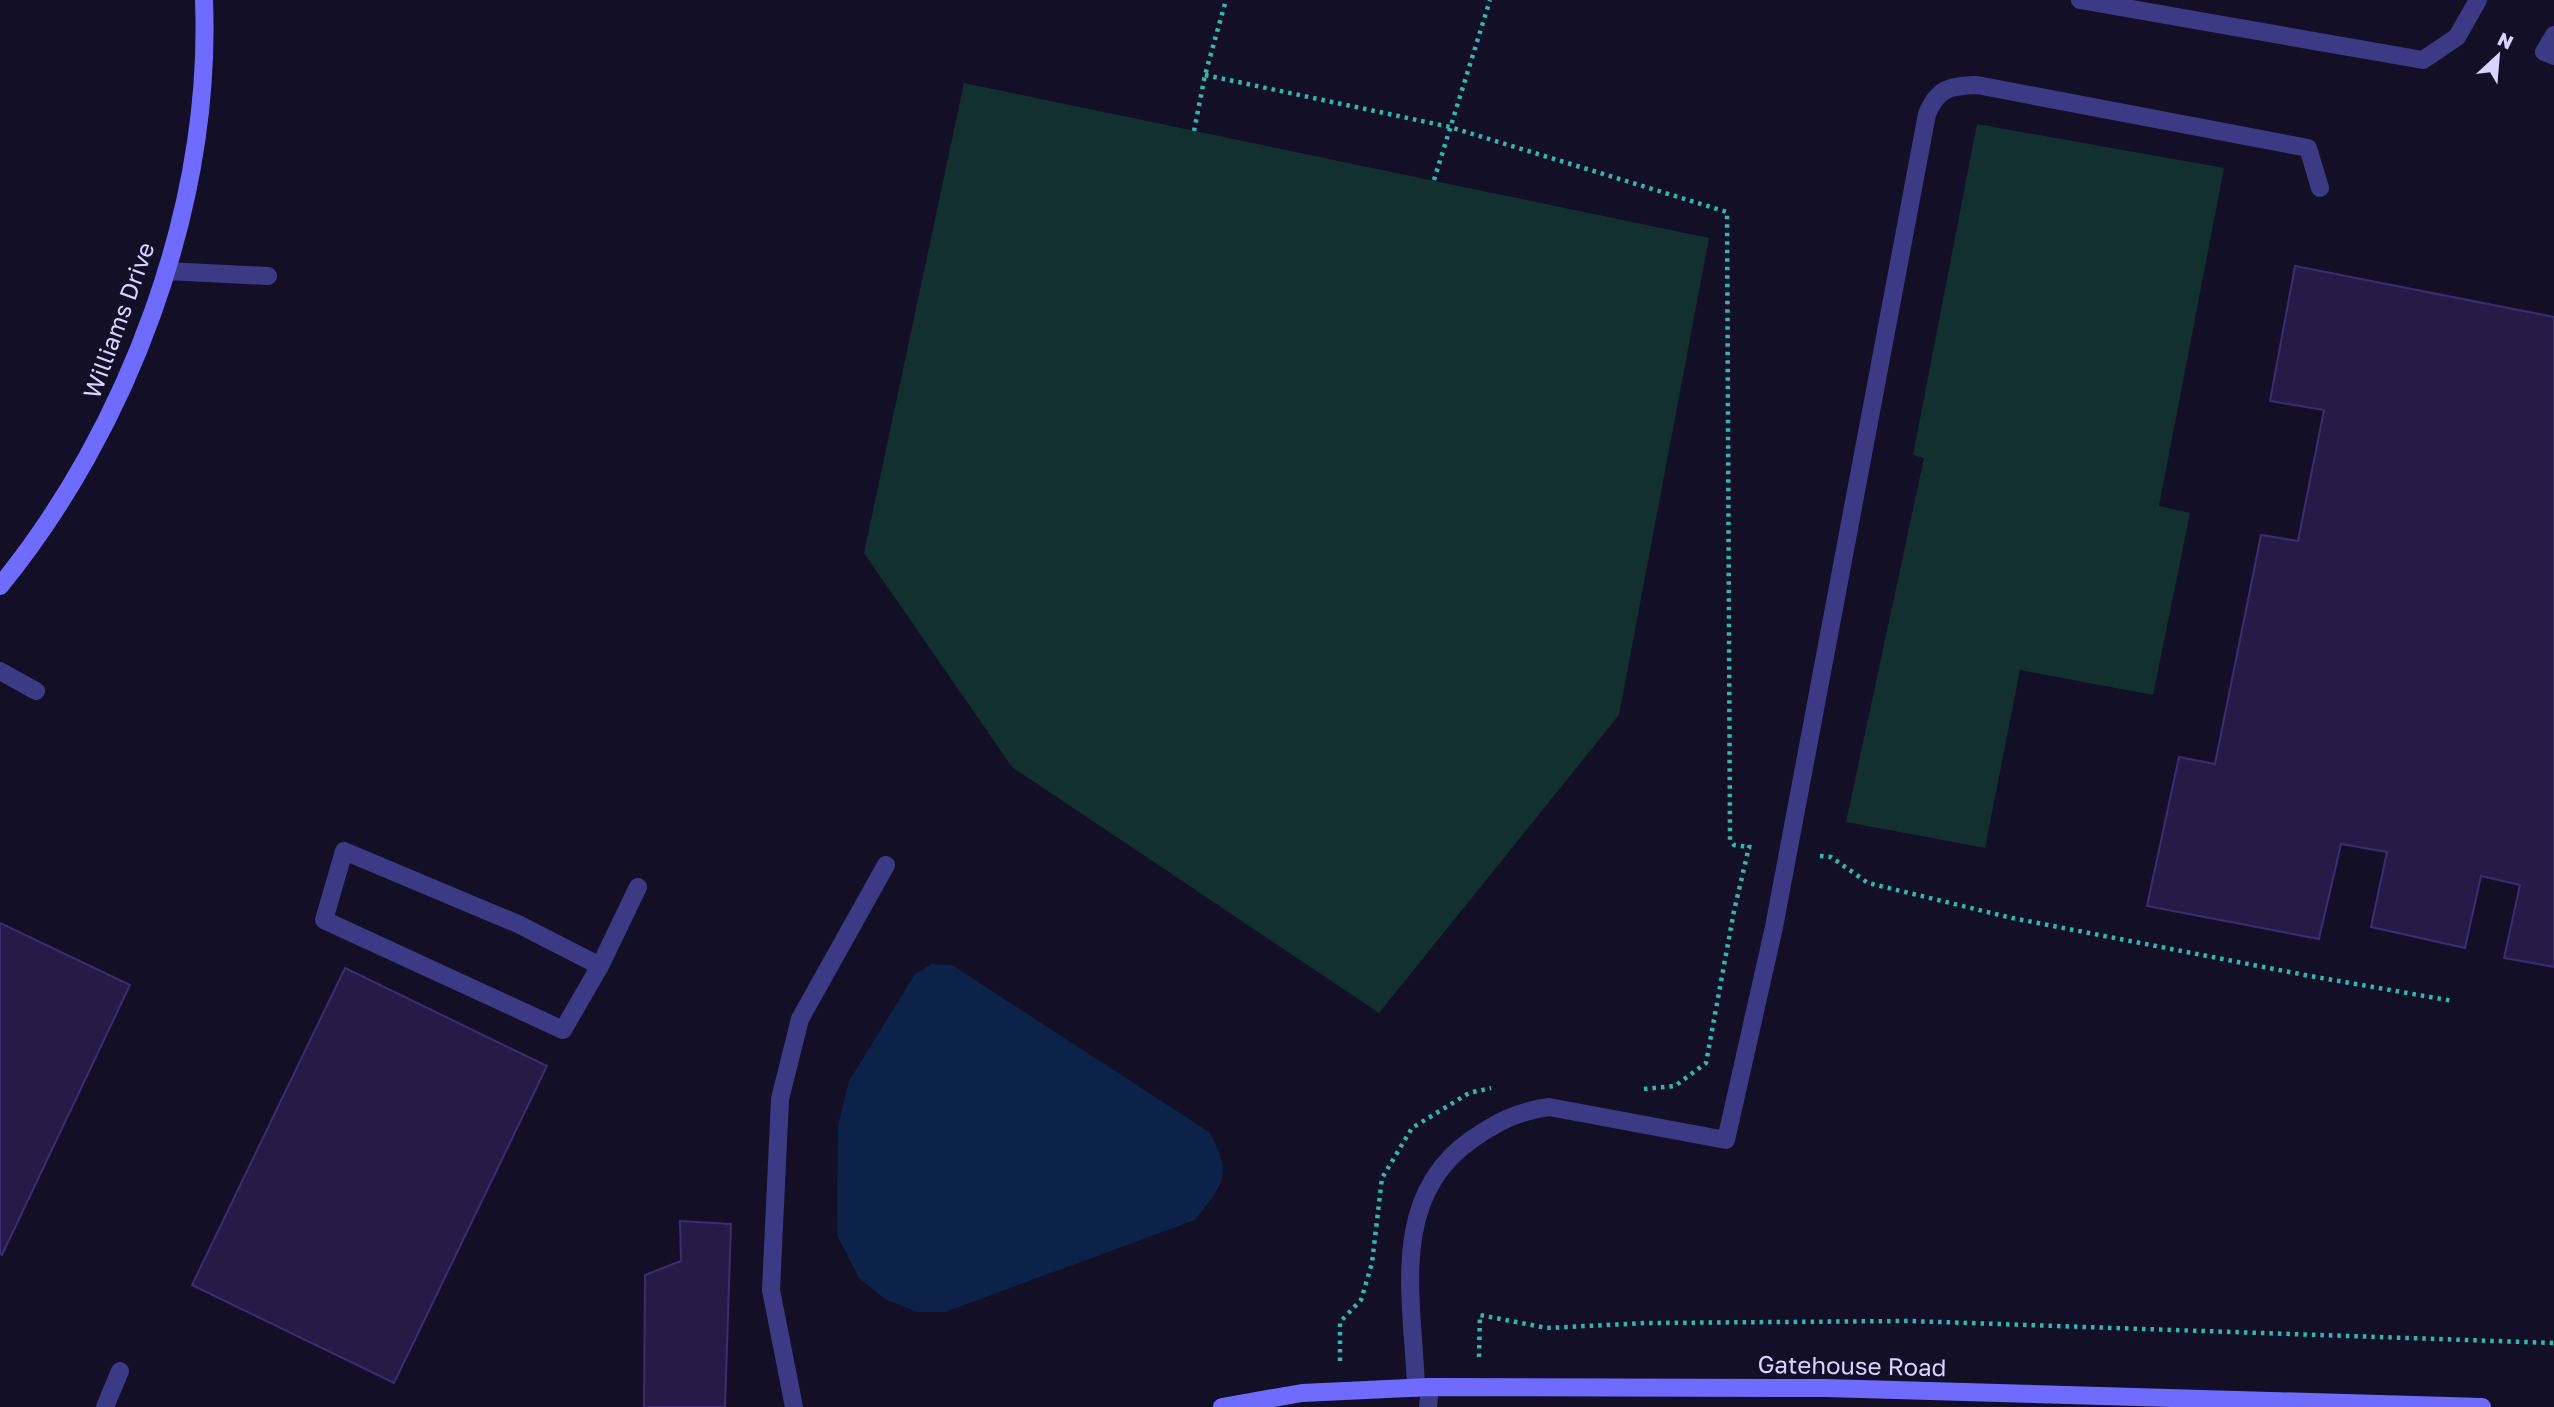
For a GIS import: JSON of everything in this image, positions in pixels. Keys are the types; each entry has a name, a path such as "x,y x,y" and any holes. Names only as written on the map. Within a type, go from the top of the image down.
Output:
{"street":[{"name":"Williams Drive","path":"0,586 26,554 80,473 128,376 166,271 194,151 202,76 204,0"},
{"path":"2080,0 2423,60 2457,37 2478,0"},
{"path":"2554,35 2544,52 2554,56"},
{"path":"1429,1407 1423,1388 1409,1259 1412,1228 1425,1194 1442,1164 1465,1144 1520,1111 1549,1107 1726,1140 1788,853 1927,114 1934,97 1954,85 1977,85 2308,148 2320,188"},
{"path":"166,271 268,276"},
{"path":"0,671 36,691"},
{"path":"600,966 518,924 344,851 324,920 563,1030 600,966 638,887"},
{"path":"794,1407 771,1290 780,1099 800,1019 886,865"},
{"path":"105,1407 120,1371"},
{"name":"Gatehouse Road","path":"1222,1407 1302,1393 1423,1388 1826,1388 2482,1407"}],"path":[{"path":"1194,131 1205,75 1226,0"},
{"path":"1434,180 1490,0"},
{"path":"1205,75 1450,127 1727,212 1730,840 1734,845 1831,857 1868,883 2012,918 2453,1001"},
{"path":"1634,1090 1675,1086 1706,1063 1734,911 1749,847"},
{"path":"1340,1391 1340,1322 1361,1300 1372,1263 1382,1178 1412,1128 1469,1093 1494,1087"},
{"path":"1480,1315 1547,1328 1646,1323 1910,1321 2554,1343"}],"green space":[{"path":"964,83 1709,238 1619,715 1379,1013 1012,767 864,553"},
{"path":"1977,124 2224,168 2159,506 2190,513 2153,695 2020,670 1985,848 1846,822 1924,458 1913,455"}],"water":[{"path":"932,964 952,965 1209,1132 1221,1159 1222,1179 1213,1197 1195,1220 945,1312 917,1312 885,1299 859,1278 837,1235 838,1126 849,1081 915,974"}],"building":[{"path":"2295,266 2554,317 2554,967 2504,958 2520,885 2481,876 2465,948 2371,927 2387,852 2341,844 2319,939 2147,906 2179,757 2215,764 2261,535 2298,541 2324,410 2270,401"},
{"path":"0,923 130,985 2,1255 0,1254"},
{"path":"345,968 547,1066 394,1383 192,1285"},
{"path":"680,1221 731,1224 725,1407 644,1407 645,1275 681,1261"}]}
